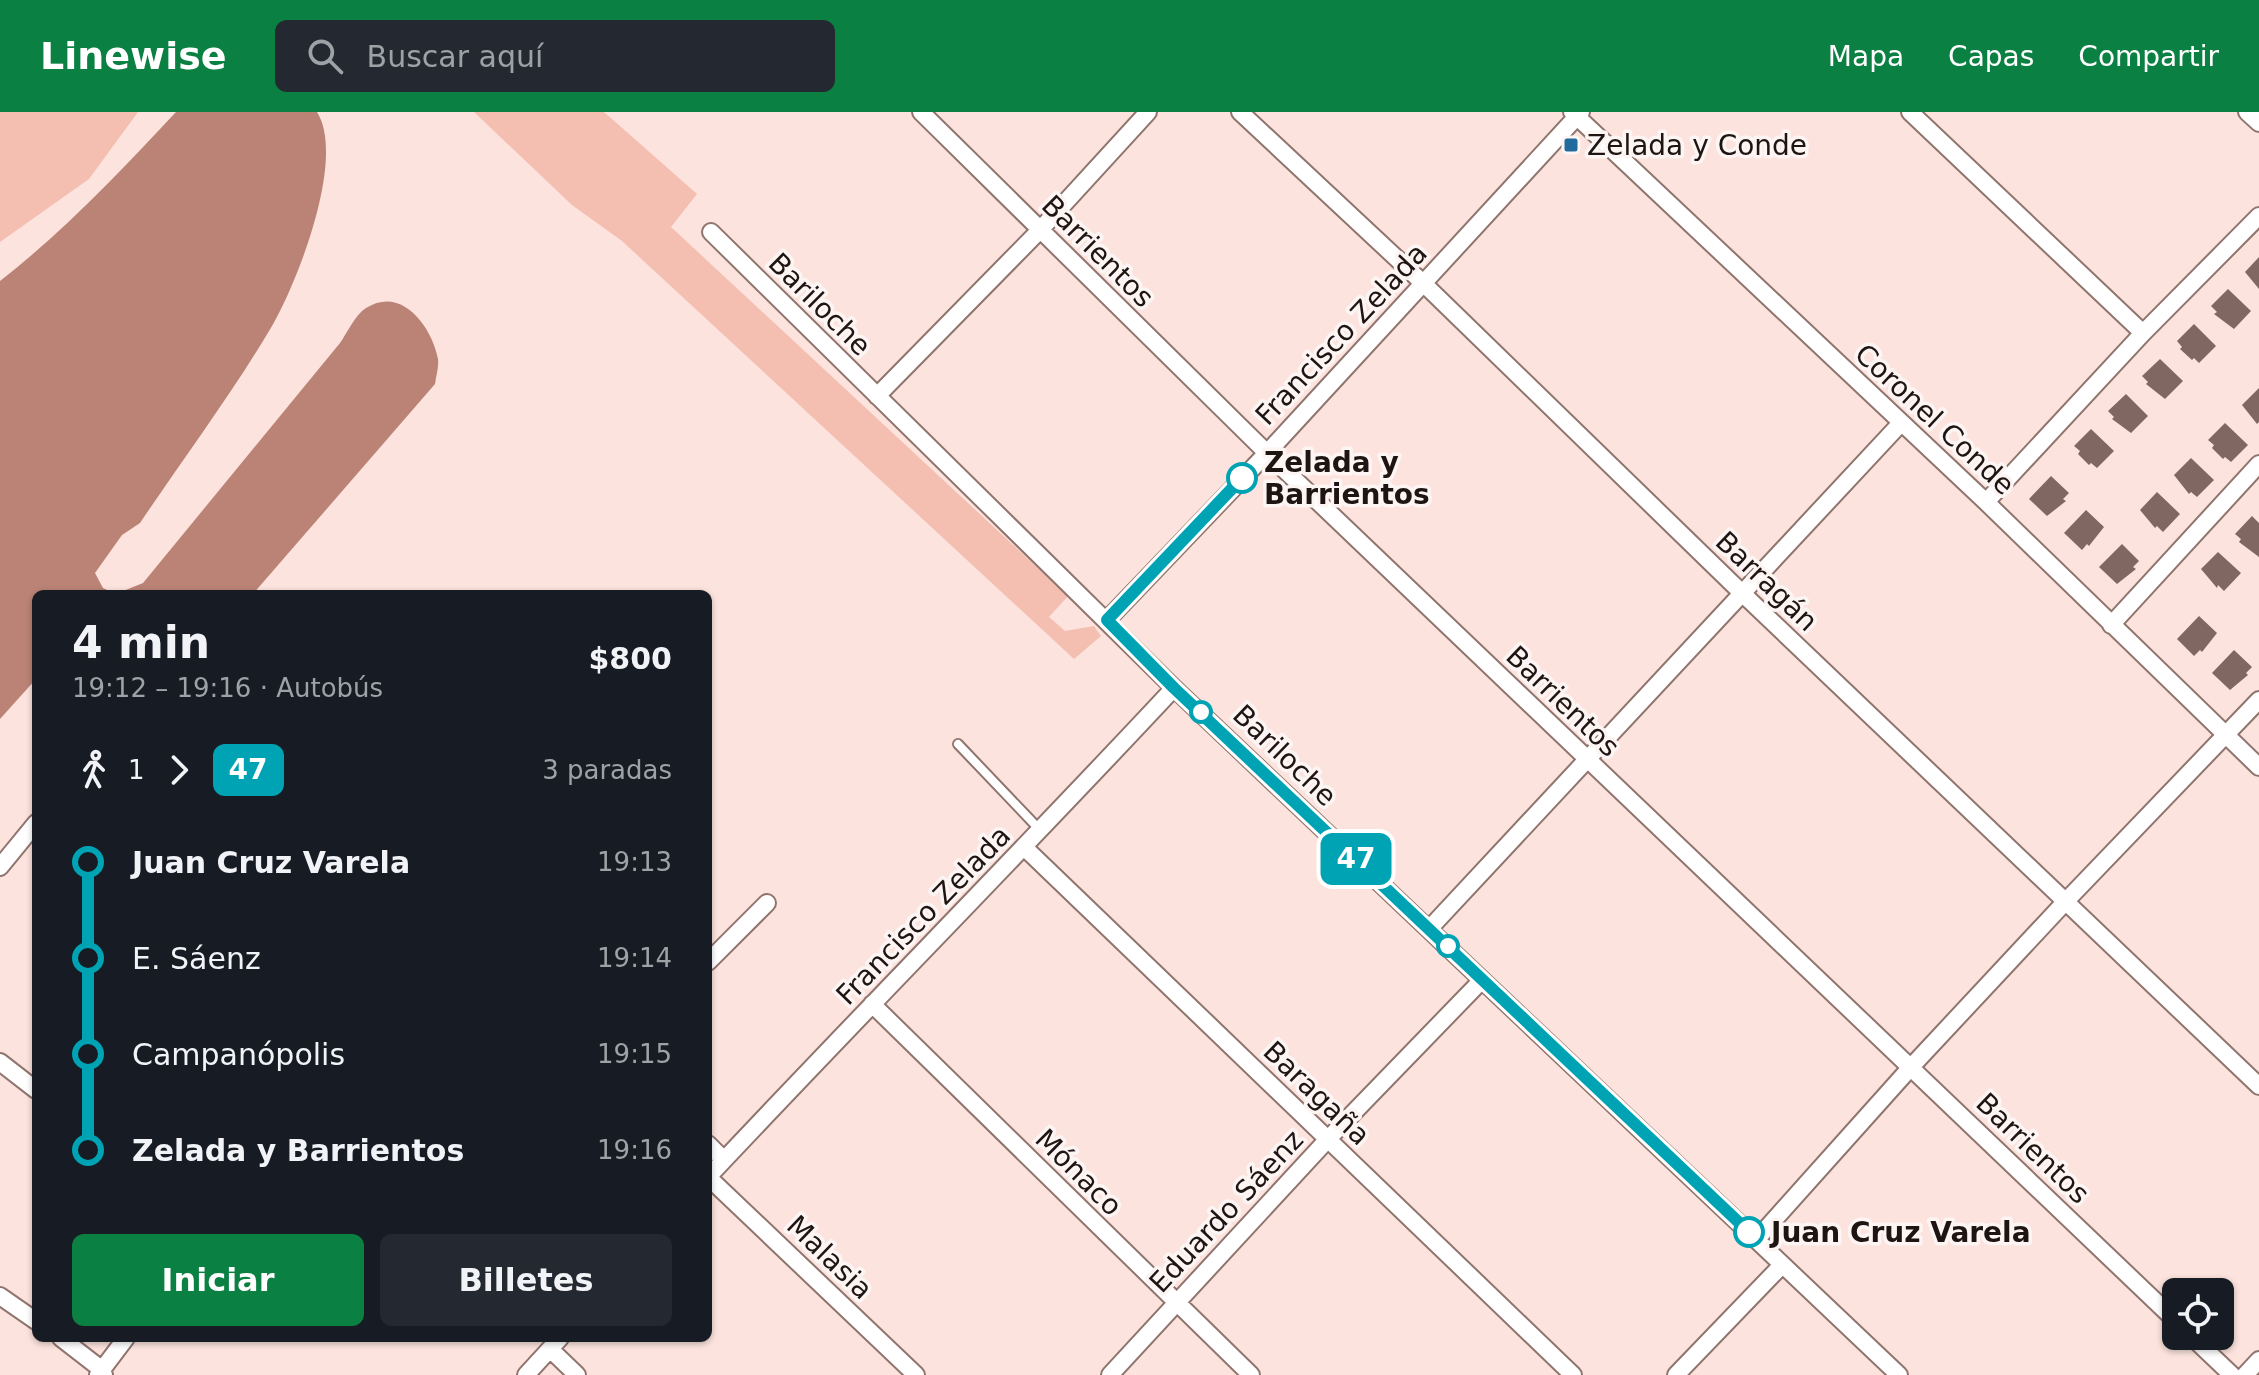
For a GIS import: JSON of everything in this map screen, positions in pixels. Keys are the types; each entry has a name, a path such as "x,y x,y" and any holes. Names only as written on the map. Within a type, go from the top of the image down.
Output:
{"street":[{"name":"Barrientos","path":"921,112 1267,453 2162,1308"},
{"path":"877,396 1040,230 1148,112"},
{"name":"Barragán","path":"1240,112 1423,283 1743,594 2259,1086"},
{"path":"1910,112 2143,333"},
{"path":"2247,112 2259,123"},
{"name":"Francisco Zelada","path":"1107,620 1267,453 1577,113"},
{"name":"Coronel Conde","path":"1577,113 2259,767"},
{"path":"1986,502 2143,333 2259,216"},
{"name":"Bariloche","path":"711,232 1174,688 1899,1375"},
{"path":"1429,929 1901,423"},
{"path":"2111,625 2259,464"},
{"name":"Francisco Zelada","path":"712,1173 1025,848 1174,688"},
{"path":"1757,1239 1911,1067 2259,700"},
{"path":"0,867 32,835"},
{"name":"Baragaña","path":"1025,848 1573,1375"},
{"path":"712,958 767,903"},
{"name":"Eduardo Sáenz","path":"1110,1375 1328,1139 1482,980"},
{"name":"Mónaco","path":"872,1004 1251,1375"},
{"path":"0,1062 32,1087"},
{"path":"712,1148 724,1160"},
{"name":"Malasia","path":"712,1181 916,1375"},
{"path":"1676,1375 1782,1265"},
{"path":"0,1296 32,1318"},
{"path":"66,1342 101,1373 123,1342"},
{"path":"526,1375 555,1343 577,1375"},
{"path":"2206,1350 2232,1375"},
{"path":"2245,1375 2259,1360"}],"lane":[{"path":"958,744 1041,831"}],"shaded area":[{"path":"0,112 138,112 89,179 0,242"},
{"path":"176,112 317,112 324,133 326,159 322,188 305,251 283,306 257,351 140,523 122,535 95,573 107,590 32,590 32,683 0,719 0,281 113,179"},
{"path":"474,112 604,112 697,194 671,227 1068,596 1049,617 1065,631 1094,626 1101,636 1074,659 622,241 572,205"},
{"path":"379,302 392,302 413,313 435,347 438,362 435,384 256,590 126,590 143,583 366,308"}],"building":[{"path":"2259,257 2259,289 2245,272"},
{"path":"2228,289 2251,311 2234,329 2214,314 2217,312 2211,306"},
{"path":"2194,324 2216,346 2199,363 2180,349 2182,347 2177,341"},
{"path":"2160,359 2183,381 2165,399 2146,384 2148,382 2142,376"},
{"path":"2259,388 2259,422 2257,424 2242,405"},
{"path":"2126,394 2148,416 2131,433 2112,419 2114,417 2108,411"},
{"path":"2225,423 2248,445 2231,462 2225,457 2223,459 2208,440"},
{"path":"2091,429 2114,451 2097,468 2091,463 2089,465 2074,446"},
{"path":"2191,458 2214,480 2197,497 2191,492 2189,494 2174,475"},
{"path":"2051,476 2069,493 2063,499 2066,501 2047,516 2029,499"},
{"path":"2157,492 2180,514 2163,532 2157,526 2155,528 2140,510"},
{"path":"2086,510 2104,527 2082,550 2064,533"},
{"path":"2252,516 2259,523 2259,557 2239,542 2241,539 2235,534"},
{"path":"2122,544 2139,561 2133,567 2136,569 2117,584 2099,567"},
{"path":"2218,552 2241,573 2224,591 2218,585 2217,588 2201,569"},
{"path":"2199,616 2217,633 2202,652 2200,650 2194,656 2177,639"},
{"path":"2234,650 2252,667 2246,673 2248,675 2230,690 2212,673"}],"bus line":[{"name":"47","path":"1242,478 1107,620 1174,688 1749,1232"}],"place":[{"name":"Zelada y Conde","path":"1571,145"},
{"name":"Zelada y Barrientos","path":"1242,478"},
{"name":"Juan Cruz Varela","path":"1749,1232"}]}
